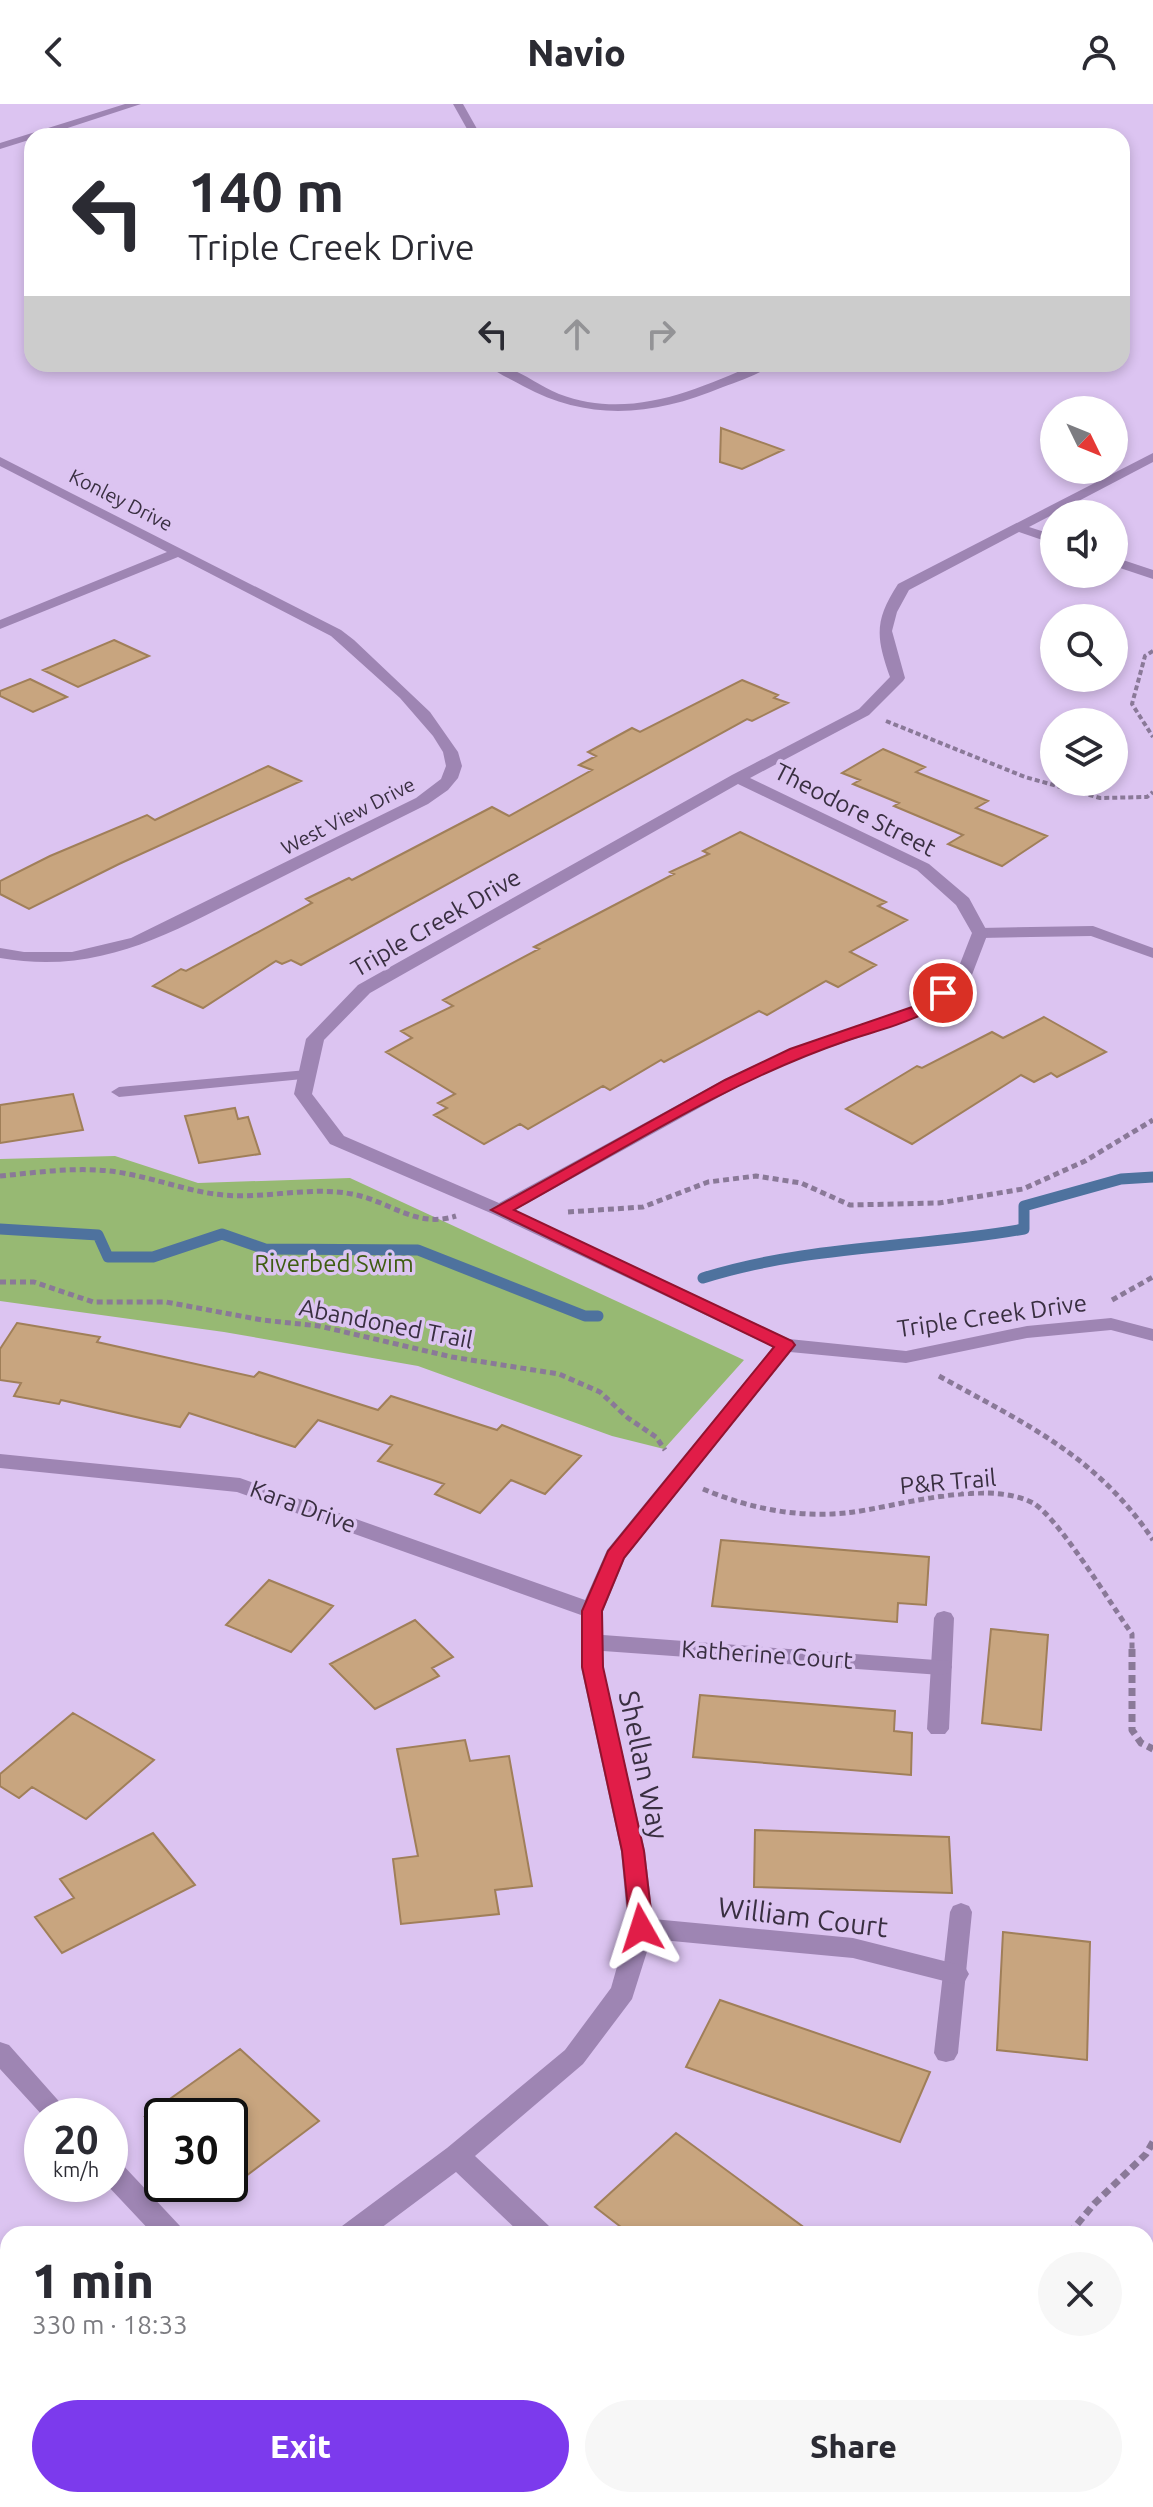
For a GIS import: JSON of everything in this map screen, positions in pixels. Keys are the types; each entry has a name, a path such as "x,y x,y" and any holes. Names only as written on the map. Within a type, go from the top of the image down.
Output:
{"street":[{"path":"58,128 136,104"},
{"path":"458,104 472,128"},
{"path":"0,146 24,139"},
{"path":"508,372 567,402 621,410 678,401 747,372"},
{"name":"Triple Creek Drive","path":"1153,457 903,587 885,617 885,642 898,678 864,712 738,778 364,989 315,1039 303,1094 337,1140 500,1210 785,1345 906,1357 1027,1332 1111,1324 1153,1335"},
{"name":"Konley Drive","path":"0,461 179,552"},
{"path":"1020,528 1040,535"},
{"name":"Konley Drive","path":"0,625 179,552"},
{"name":"West View Drive","path":"0,953 24,957 72,957 137,942 422,801 448,781 454,769 454,757 441,733 359,650 310,618 179,552"},
{"path":"1128,566 1153,575"},
{"name":"Theodore Street","path":"738,778 923,867 963,902 980,933"},
{"path":"500,1210 731,1083 796,1053 921,1010 964,976 980,933"},
{"name":"Shellan Way","path":"363,2226 457,2156 574,2057 623,1992 641,1928 633,1851 592,1667 592,1611 615,1555 785,1345"},
{"name":"Kara Drive","path":"0,1461 240,1485 592,1611"},
{"name":"Katherine Court","path":"592,1642 941,1667"},
{"name":"William Court","path":"641,1928 853,1948 956,1974"},
{"path":"0,2052 42,2098"},
{"path":"457,2156 531,2226"},
{"path":"128,2189 162,2226"}],"lane":[{"path":"980,933 1093,931 1153,953"},
{"path":"119,1092 307,1075"},
{"path":"938,1729 944,1618"},
{"path":"946,2053 961,1912"}],"path":[{"path":"1153,651 1145,656 1132,704 1153,737"},
{"path":"864,712 1025,777 1100,798 1147,797 1153,792"},
{"name":"Abandoned Trail","path":"0,1282 34,1282 93,1302 166,1302 262,1320 319,1326 452,1357 559,1374 600,1392 628,1418 656,1437 678,1477"},
{"path":"906,1357 1092,1465 1139,1514 1153,1540"},
{"name":"P&R Trail","path":"678,1477 734,1502 774,1511 843,1513 972,1494 1011,1496 1034,1504 1052,1520 1132,1634 1132,1730 1141,1743 1153,1749"},
{"path":"1076,2226 1146,2154 1153,2142"}],"green space":[{"name":"Riverbed Swim","path":"115,1156 198,1183 350,1178 744,1360 664,1449 612,1436 418,1366 224,1332 0,1301 0,1159"}],"building":[{"path":"721,428 783,450 742,469 720,462"},
{"path":"114,640 149,656 78,687 43,670"},
{"path":"30,679 67,697 33,712 0,696 0,691"},
{"path":"742,680 778,695 774,698 788,703 752,721 747,719 301,965 291,960 282,964 276,961 203,1008 153,986 312,903 306,899 349,878 352,880 492,807 509,816 592,770 579,765 596,756 588,752 632,728 640,732"},
{"path":"883,749 925,767 916,772 988,801 976,808 1047,836 1002,866 948,844 963,835 894,806 899,803 853,784 860,780 842,773"},
{"path":"268,766 301,781 29,909 0,894 0,881 50,856 147,815 155,820"},
{"path":"740,832 886,902 878,906 907,920 850,952 876,965 838,987 826,981 767,1015 759,1011 664,1062 661,1060 610,1090 603,1086 528,1129 520,1124 484,1144 434,1115 447,1108 438,1103 455,1094 386,1052 412,1038 401,1031 453,1006 443,1000 539,949 534,947 674,874 670,872 709,854 703,851"},
{"path":"1044,1017 1106,1052 1057,1077 1051,1073 1034,1082 1021,1075 912,1144 846,1109 917,1066 922,1068 992,1032 1003,1038"},
{"path":"73,1094 83,1130 0,1143 0,1105"},
{"path":"235,1108 238,1119 248,1117 260,1154 199,1163 185,1116"},
{"path":"17,1323 100,1337 97,1342 254,1377 259,1372 378,1410 391,1396 497,1430 502,1425 581,1456 545,1494 511,1480 480,1513 435,1494 444,1484 378,1461 392,1445 318,1420 295,1447 189,1413 180,1427 61,1400 59,1404 14,1396 21,1383 0,1380 0,1349"},
{"path":"721,1540 929,1557 926,1605 898,1603 897,1622 712,1606"},
{"path":"269,1580 333,1606 291,1652 226,1625"},
{"path":"415,1620 453,1657 432,1668 439,1676 375,1709 330,1664"},
{"path":"991,1629 1048,1635 1041,1730 982,1723"},
{"path":"700,1695 895,1711 894,1731 912,1733 911,1775 693,1757"},
{"path":"73,1713 154,1760 86,1819 32,1787 19,1798 0,1786 0,1774"},
{"path":"465,1740 470,1761 509,1756 532,1886 495,1890 499,1914 401,1924 393,1859 418,1856 397,1749"},
{"path":"755,1830 949,1837 952,1893 754,1887"},
{"path":"153,1833 195,1885 62,1953 35,1917 74,1898 60,1879"},
{"path":"1003,1932 1090,1942 1087,2060 997,2050"},
{"path":"720,2000 930,2072 900,2142 686,2067"},
{"path":"240,2049 319,2121 248,2174 248,2098 171,2098"},
{"path":"676,2133 802,2226 620,2226 595,2207"}],"waterway":[{"path":"703,1278 782,1259 1024,1229 1024,1206 1121,1179 1153,1177"},
{"path":"0,1229 98,1235 108,1257 153,1257 222,1234 265,1249 418,1250 585,1316 598,1316"}],"route":[{"path":"641,1928 633,1851 592,1667 592,1611 615,1555 785,1345 500,1210 731,1083 796,1053 921,1010 943,993"}]}
